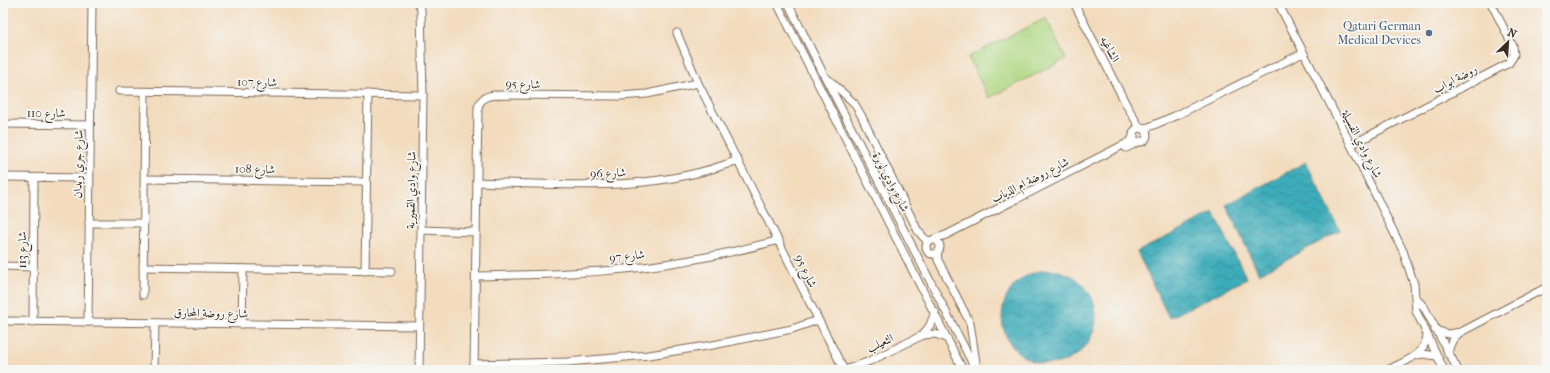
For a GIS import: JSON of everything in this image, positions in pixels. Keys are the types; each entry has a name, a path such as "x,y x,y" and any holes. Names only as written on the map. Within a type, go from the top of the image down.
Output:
{"street":[{"name":"شارع وادي القميرية","path":"418,3 422,10"},
{"name":"شارع وادي القميرية","path":"419,370 423,95 422,10 425,3"},
{"name":"شارع وادي لوبرة","path":"777,3 935,312 963,370"},
{"name":"شارع وادي لوبرة","path":"788,3 976,370"},
{"name":"الشاغيه","path":"1074,3 1136,123 1143,128"},
{"name":"شارع وادي الفسيلة","path":"1278,3 1352,145 1403,251 1411,271 1416,298 1415,308 1444,370"},
{"name":"روضة ابواب","path":"1352,145 1509,63 1514,55 1513,46 1491,3"},
{"name":"شارع جري ربدان","path":"88,322 91,4"},
{"name":"شارع 95","path":"677,33 698,83 779,240 818,320 845,370"},
{"path":"1177,115 1171,121 1153,130 1144,140 1137,140 1134,134 1138,128 1150,127 1177,115 1303,53"},
{"path":"825,77 854,102 918,231 925,239 937,240 940,245 937,253 938,260 970,323 975,362 980,370"},
{"name":"شارع 95","path":"698,83 669,90 620,96 488,95 483,98 478,107 474,367 568,366 649,355 712,345 792,329 818,320"},
{"name":"شارع 107","path":"119,91 423,95"},
{"path":"142,295 145,92"},
{"path":"365,271 368,94"},
{"name":"الشاغيه","path":"1127,106 1126,111 1133,126 1134,134"},
{"name":"شارع 110","path":"3,124 90,124"},
{"path":"1143,128 1147,132 1147,136"},
{"name":"شارع روضة ام الذياب","path":"931,240 946,235 1126,144 1130,141 1134,134"},
{"name":"شارع روضة ام الذياب","path":"940,245 947,238 1140,141"},
{"name":"شارع 96","path":"477,182 574,185 644,182 689,175 738,160"},
{"path":"3,177 89,178"},
{"name":"شارع 113","path":"32,322 34,178"},
{"name":"شارع 108","path":"144,179 366,182"},
{"path":"89,223 143,223"},
{"path":"421,230 476,232"},
{"name":"شارع 97","path":"476,276 571,273 618,269 726,253 779,240"},
{"path":"931,240 926,245 927,250 931,254 937,253"},
{"path":"3,266 33,267"},
{"path":"143,267 392,271"},
{"path":"242,324 244,269"},
{"path":"1448,354 1453,338 1461,332 1547,287"},
{"name":"شارع وادي الفسيلة","path":"1416,298 1424,307 1448,354 1458,370"},
{"path":"923,335 930,325 935,312"},
{"name":"شارع روضة المحارق","path":"3,321 419,326"},
{"path":"154,370 155,323"},
{"path":"1436,330 1448,334 1461,332"},
{"path":"923,335 935,334 947,338"},
{"name":"الثعيلب","path":"845,370 870,361 923,335"},
{"path":"1388,370 1417,355 1422,350 1427,336"},
{"path":"1417,355 1423,354 1437,356"}],"green space":[{"path":"1046,18 1066,59 989,98 968,57"}],"water":[{"path":"1306,162 1340,231 1259,274 1226,205"},
{"path":"1214,213 1247,279 1169,318 1137,252"},
{"path":"1049,270 1067,274 1082,284 1092,299 1096,317 1092,335 1082,350 1067,360 1049,364 1031,360 1016,350 1006,335 1002,317 1006,299 1016,284 1031,274"}],"place":[{"name":"Qatari German Medical Devices","path":"1429,33"}]}
